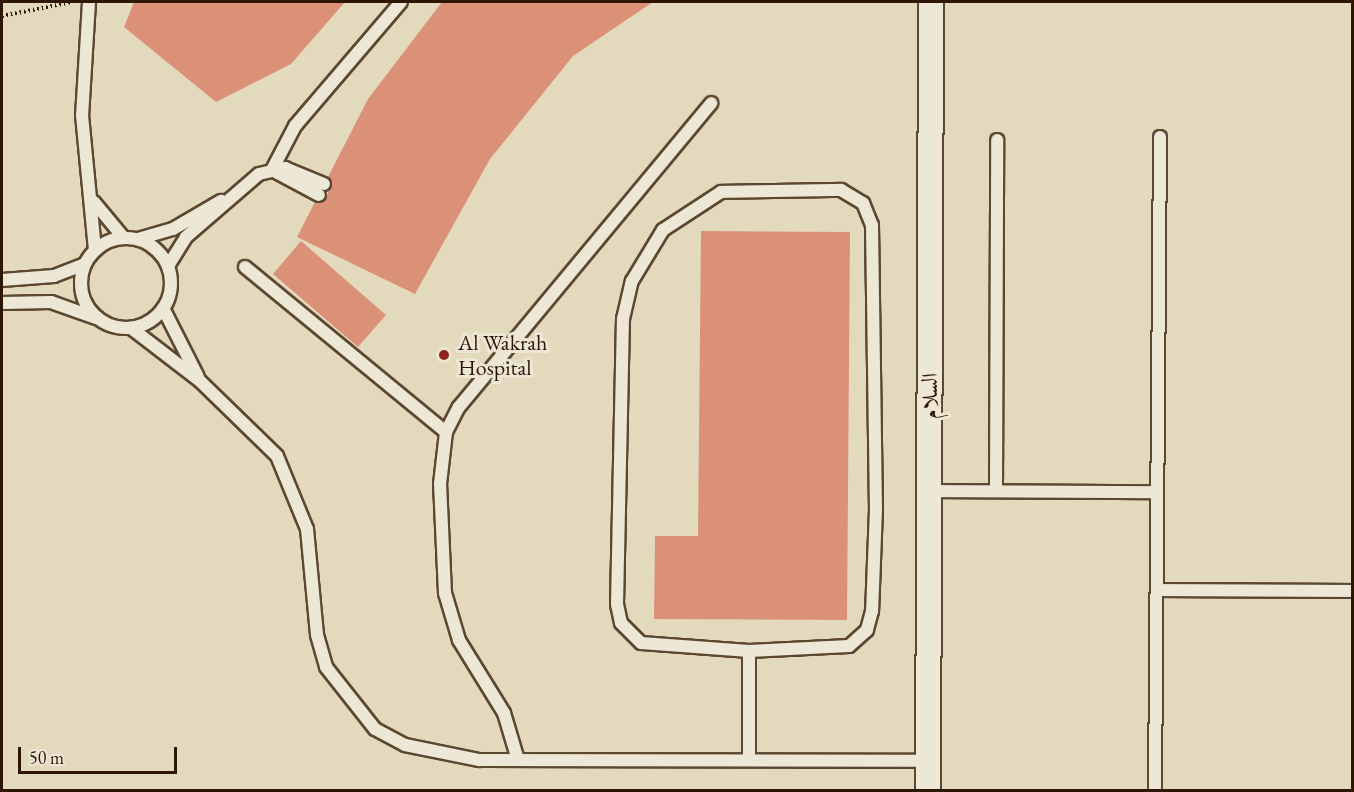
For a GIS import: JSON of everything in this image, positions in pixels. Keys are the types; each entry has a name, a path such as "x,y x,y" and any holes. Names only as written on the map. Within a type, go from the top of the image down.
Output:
{"street":[{"name":"السلام","path":"928,790 932,2"}],"lane":[{"path":"89,2 82,115 92,198 95,250"},
{"path":"98,318 82,293 85,264 95,250 123,237 138,239 173,229 272,170 295,126 401,2"},
{"path":"518,760 504,712 459,640 445,593 440,484 446,432 459,407 711,103"},
{"path":"1155,790 1160,137"},
{"path":"996,491 997,140"},
{"path":"272,170 322,189"},
{"path":"841,190 863,203 872,225 872,611 867,630 849,646 749,651 653,647 630,635 621,623 617,604 623,319 644,256 663,230 702,201 721,192 841,190"},
{"path":"92,198 123,237"},
{"path":"131,328 163,308 170,295 168,266 179,244 225,200"},
{"path":"138,239 168,266"},
{"path":"2,280 54,276 85,264"},
{"path":"245,267 446,432"},
{"path":"2,303 51,302 131,328 200,381 259,435 293,491 307,529 317,634 326,667 349,702 375,729 405,745 439,755 518,760 928,760"},
{"path":"163,308 200,381"},
{"path":"929,491 1157,492"},
{"path":"1156,590 1353,591"},
{"path":"749,651 749,760"}],"path":[{"path":"2,16 72,2"}],"building":[{"path":"134,2 345,2 291,64 216,102 124,27"},
{"path":"442,2 653,2 573,56 490,159 415,294 297,237 315,202 326,198 332,183 328,177 368,99"},
{"path":"701,231 850,232 847,620 654,619 655,536 698,536"},
{"path":"301,241 386,315 358,347 273,274"}],"place":[{"name":"Al Wakrah Hospital","path":"444,355"}]}
